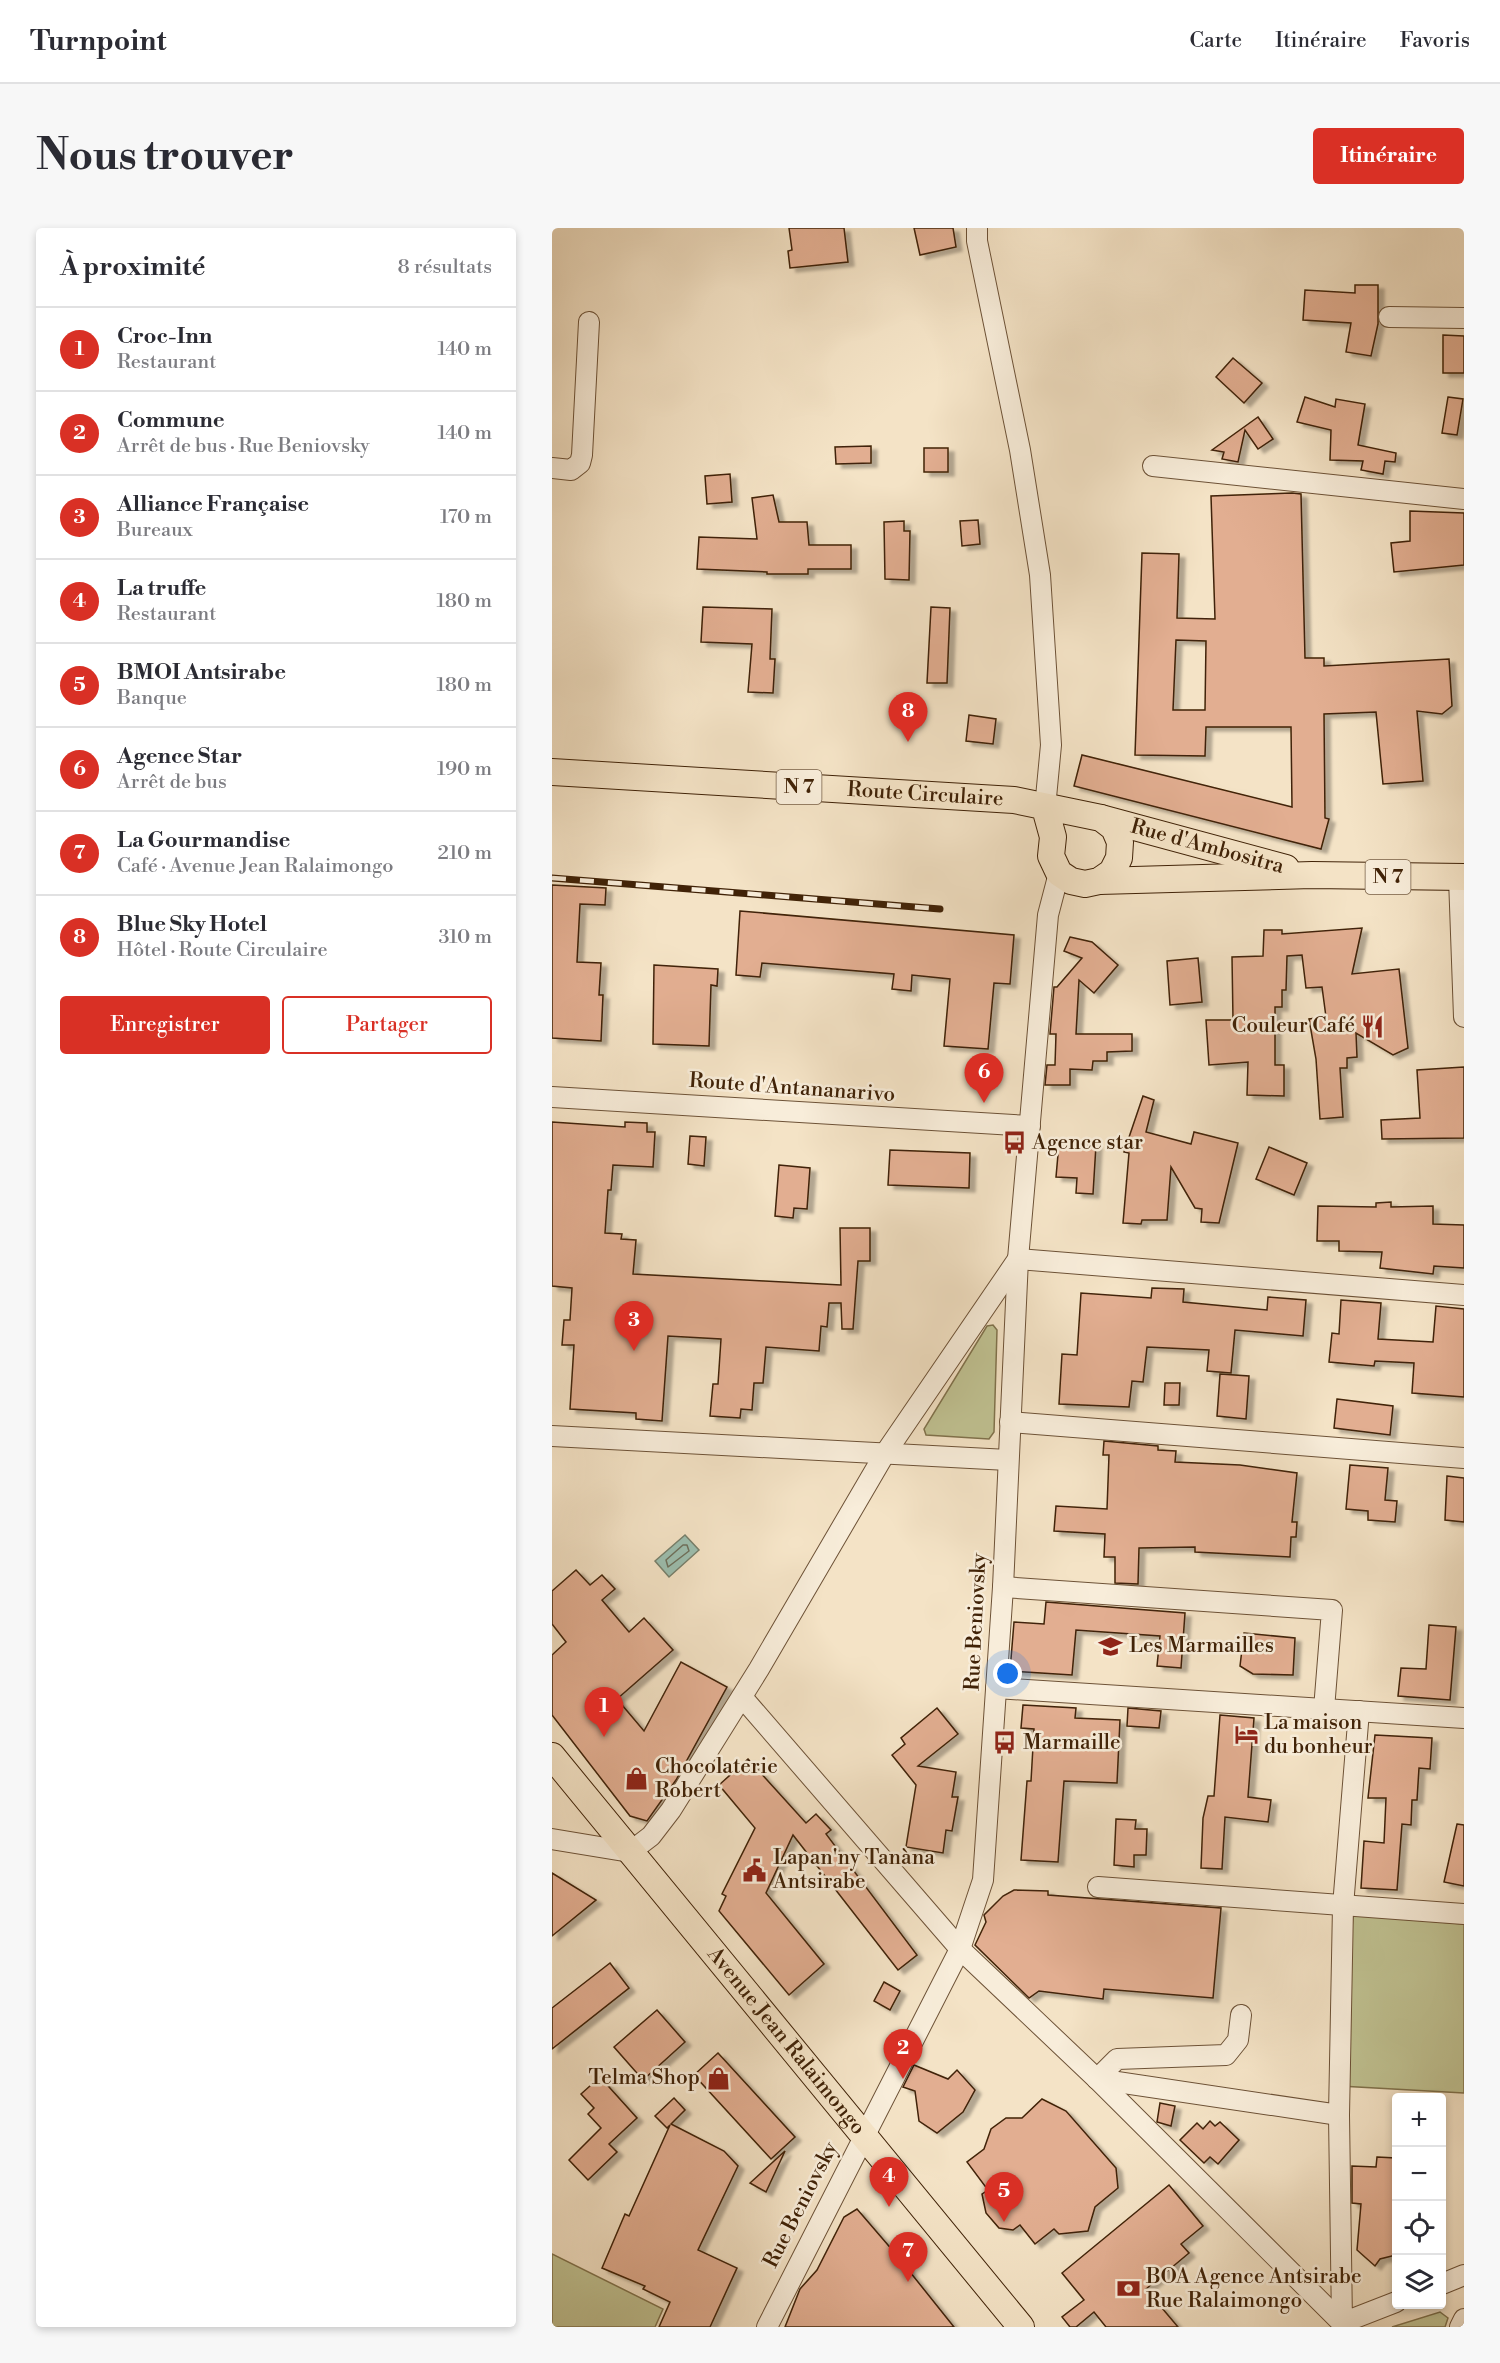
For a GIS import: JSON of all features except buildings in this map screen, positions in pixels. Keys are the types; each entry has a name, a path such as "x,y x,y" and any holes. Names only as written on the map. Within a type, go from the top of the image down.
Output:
{"main road":[{"name":"Route Circulaire","path":"552,772 1014,800 1044,808"},
{"name":"N 7","path":"1044,808 1089,816"},
{"path":"1044,808 1053,837 1051,856 1059,873"},
{"path":"1053,837 1062,823 1089,816 1114,828 1120,842 1119,858 1112,872 1099,881"},
{"name":"Rue d'Ambositra","path":"1089,816 1312,875"},
{"name":"N 7","path":"1059,873 1071,881 1085,884 1099,881"},
{"name":"Rue d'Ambositra","path":"1099,881 1312,875 1461,878"},
{"name":"Avenue Jean Ralaimongo","path":"552,1756 1021,2327"}],"street":[{"path":"977,228 977,241 1020,450 1040,575 1051,745 1044,808"},
{"path":"1389,317 1464,318"},
{"path":"552,468 571,470 580,463 589,322"},
{"path":"1153,466 1464,499"},
{"name":"Rue Beniovsky","path":"767,2327 960,1949 983,1880 1003,1587 1018,1259 1048,915 1059,873"},
{"path":"1461,878 1464,1017"},
{"name":"Route d'Antananarivo","path":"552,1097 1030,1126"},
{"path":"552,1839 630,1852 651,1836 671,1810 742,1697 884,1455 1018,1259 1464,1295"},
{"path":"1010,1422 1464,1458"},
{"path":"552,1436 1008,1460"},
{"path":"1003,1587 1332,1610 1324,1709"},
{"path":"996,1688 1464,1718"},
{"path":"742,1697 960,1949 1097,2079 1344,2325"},
{"path":"1344,2325 1339,2115 1343,1906 1359,1711"},
{"path":"1098,1887 1464,1914"},
{"path":"1097,2079 1117,2059 1226,2055 1238,2040 1241,2015"},
{"path":"1097,2079 1339,2115"},
{"path":"1446,2282 1464,2275"},
{"path":"1344,2325 1392,2304"},
{"path":"1460,2327 1464,2319"}],"green space":[{"path":"993,1325 997,1330 994,1432 989,1439 926,1435 924,1429 987,1326"},
{"path":"1353,1915 1464,1924 1464,2093 1340,2086"},
{"path":"552,2254 663,2309 655,2327 552,2327"},
{"path":"1440,2312 1448,2318 1445,2327 1392,2327"}],"water":[{"path":"685,1535 699,1550 669,1577 655,1561"}],"railway":[{"path":"552,878 940,909"}],"place":[{"name":"Blue Sky Hotel","path":"908,742"},
{"name":"Couleur Café","path":"1373,1026"},
{"name":"Agence Star","path":"984,1103"},
{"name":"Agence star","path":"1014,1143"},
{"name":"Alliance Française","path":"634,1351"},
{"name":"Les Marmailles","path":"1111,1646"},
{"name":"La maison du bonheur","path":"1246,1735"},
{"name":"Croc-Inn","path":"604,1737"},
{"name":"Marmaille","path":"1005,1743"},
{"name":"Chocolaterie Robert","path":"637,1779"},
{"name":"Lapan'ny Tanàna Antsirabe","path":"755,1870"},
{"name":"Telma Shop","path":"718,2078"},
{"name":"Commune","path":"903,2079"},
{"name":"La truffe","path":"889,2207"},
{"name":"BMOI Antsirabe","path":"1004,2222"},
{"name":"La Gourmandise","path":"908,2282"},
{"name":"BOA Agence Antsirabe Rue Ralaimongo","path":"1128,2289"}]}
